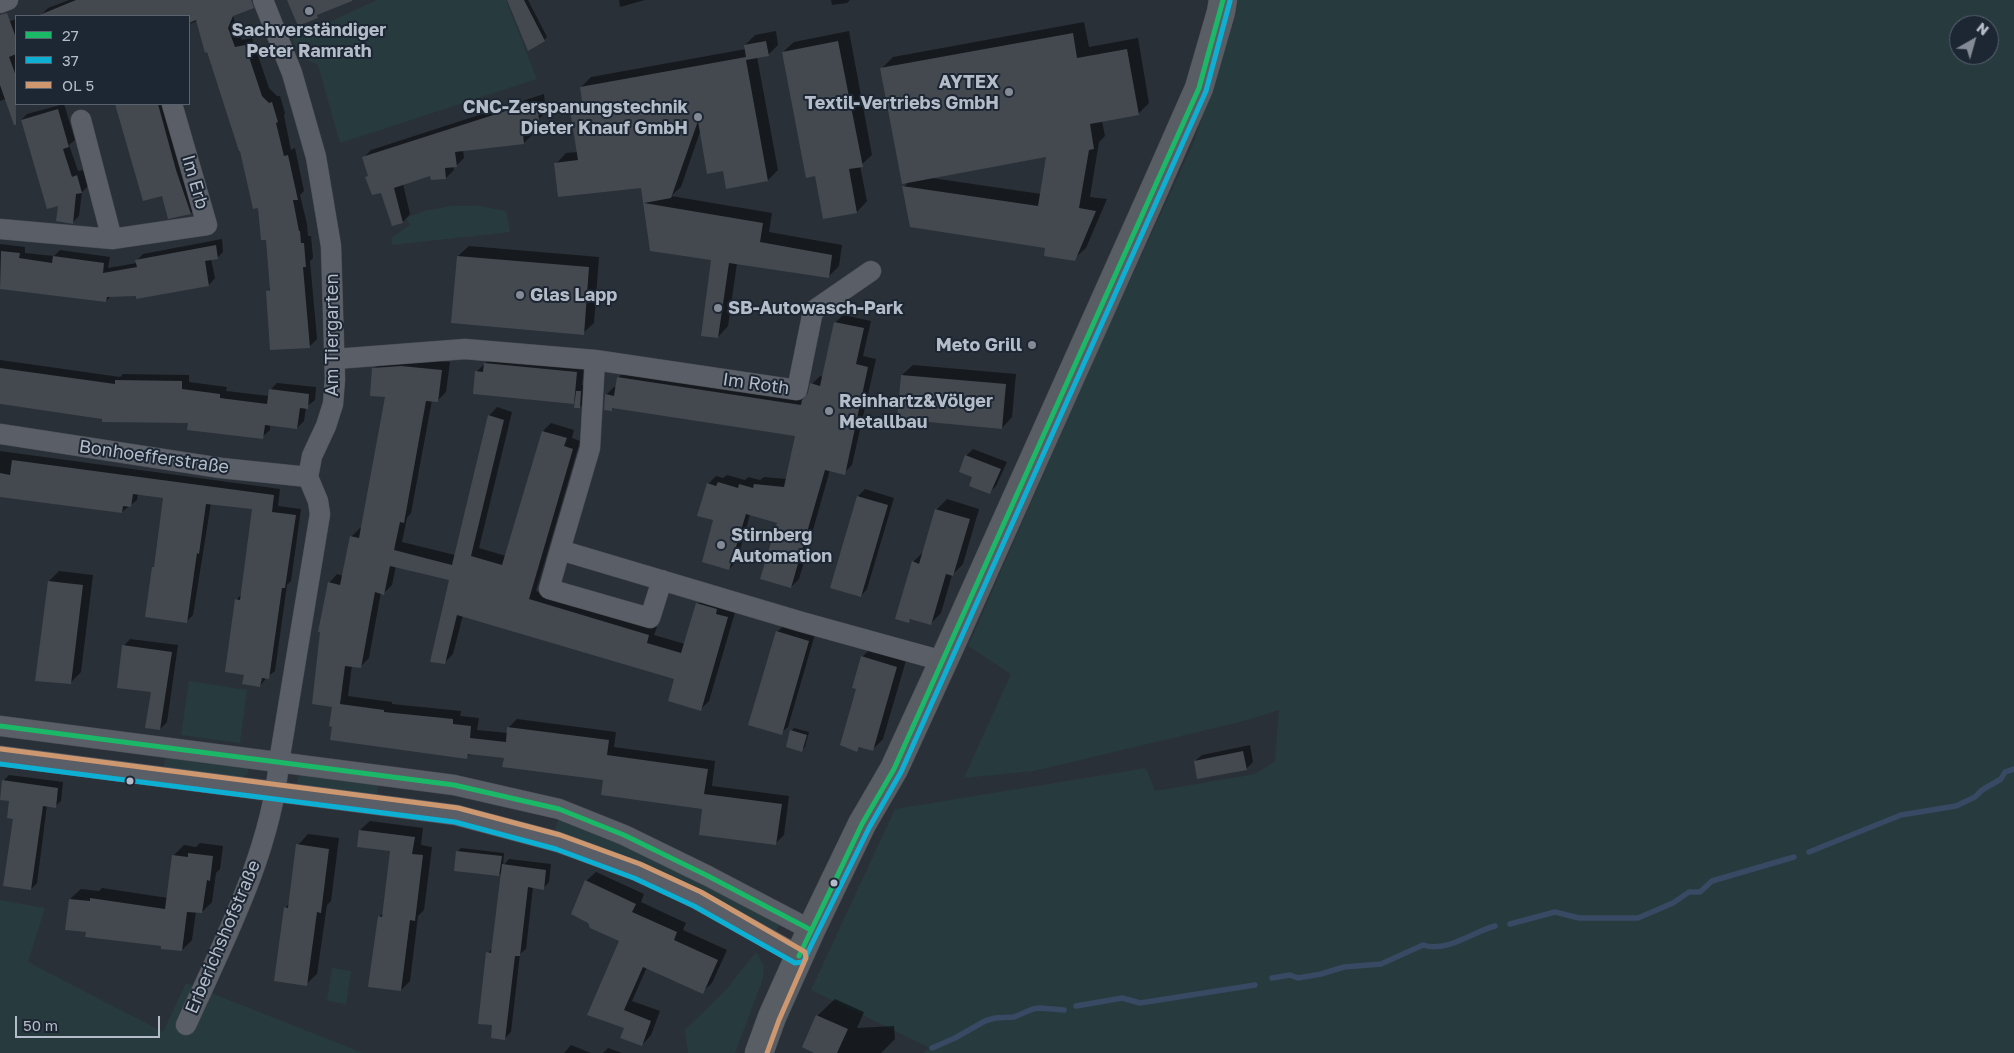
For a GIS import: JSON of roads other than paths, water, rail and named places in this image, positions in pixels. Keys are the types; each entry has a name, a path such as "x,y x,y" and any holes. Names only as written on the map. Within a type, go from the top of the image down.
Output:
{"street":[{"path":"0,3 8,0"},
{"name":"Am Tiergarten","path":"263,0 292,73 316,156 331,246 336,378 333,404 326,426 312,456 308,477"},
{"path":"759,1053 772,1017 811,930 862,824 894,769 944,660 1199,88 1223,0"},
{"name":"Im Erb","path":"0,229 112,239 207,225 172,105"},
{"path":"81,120 112,239"},
{"name":"Im Roth","path":"335,359 465,348 595,360 797,390 813,311 870,271"},
{"path":"595,360 590,448 549,589 650,618 662,580"},
{"name":"Bonhoefferstraße","path":"0,434 221,468 308,477"},
{"path":"277,791 320,514 318,501 308,477"},
{"path":"560,550 802,622 944,660"},
{"path":"0,726 454,785 558,809 624,835 811,930"},
{"path":"0,756 456,815 558,842 637,871 697,899 799,956"},
{"name":"Erberichshofstraße","path":"186,1025 247,888 277,791"}],"waterway":[{"path":"1809,852 1901,815 1956,806 1975,797 1982,790 2001,779 2005,772 2014,769"},
{"path":"1510,924 1555,912 1579,918 1638,918 1673,903 1689,892 1700,892 1712,881 1794,857"},
{"path":"1272,978 1290,975 1298,978 1344,967 1381,964 1423,945 1432,947 1450,944 1495,926"},
{"path":"1076,1006 1122,998 1140,1003 1255,985"},
{"path":"932,1048 955,1038 985,1021 995,1018 1014,1017 1040,1008 1064,1010"}],"place":[{"name":"Sachverständiger Peter Ramrath","path":"309,11"},
{"name":"AYTEX Textil-Vertriebs GmbH","path":"1009,92"},
{"name":"CNC-Zerspanungstechnik Dieter Knauf GmbH","path":"698,117"},
{"name":"Glas Lapp","path":"520,295"},
{"name":"SB-Autowasch-Park","path":"718,308"},
{"name":"Meto Grill","path":"1032,345"},
{"name":"Reinhartz&Völger Metallbau","path":"829,411"},
{"name":"Stirnberg Automation","path":"721,545"}]}
